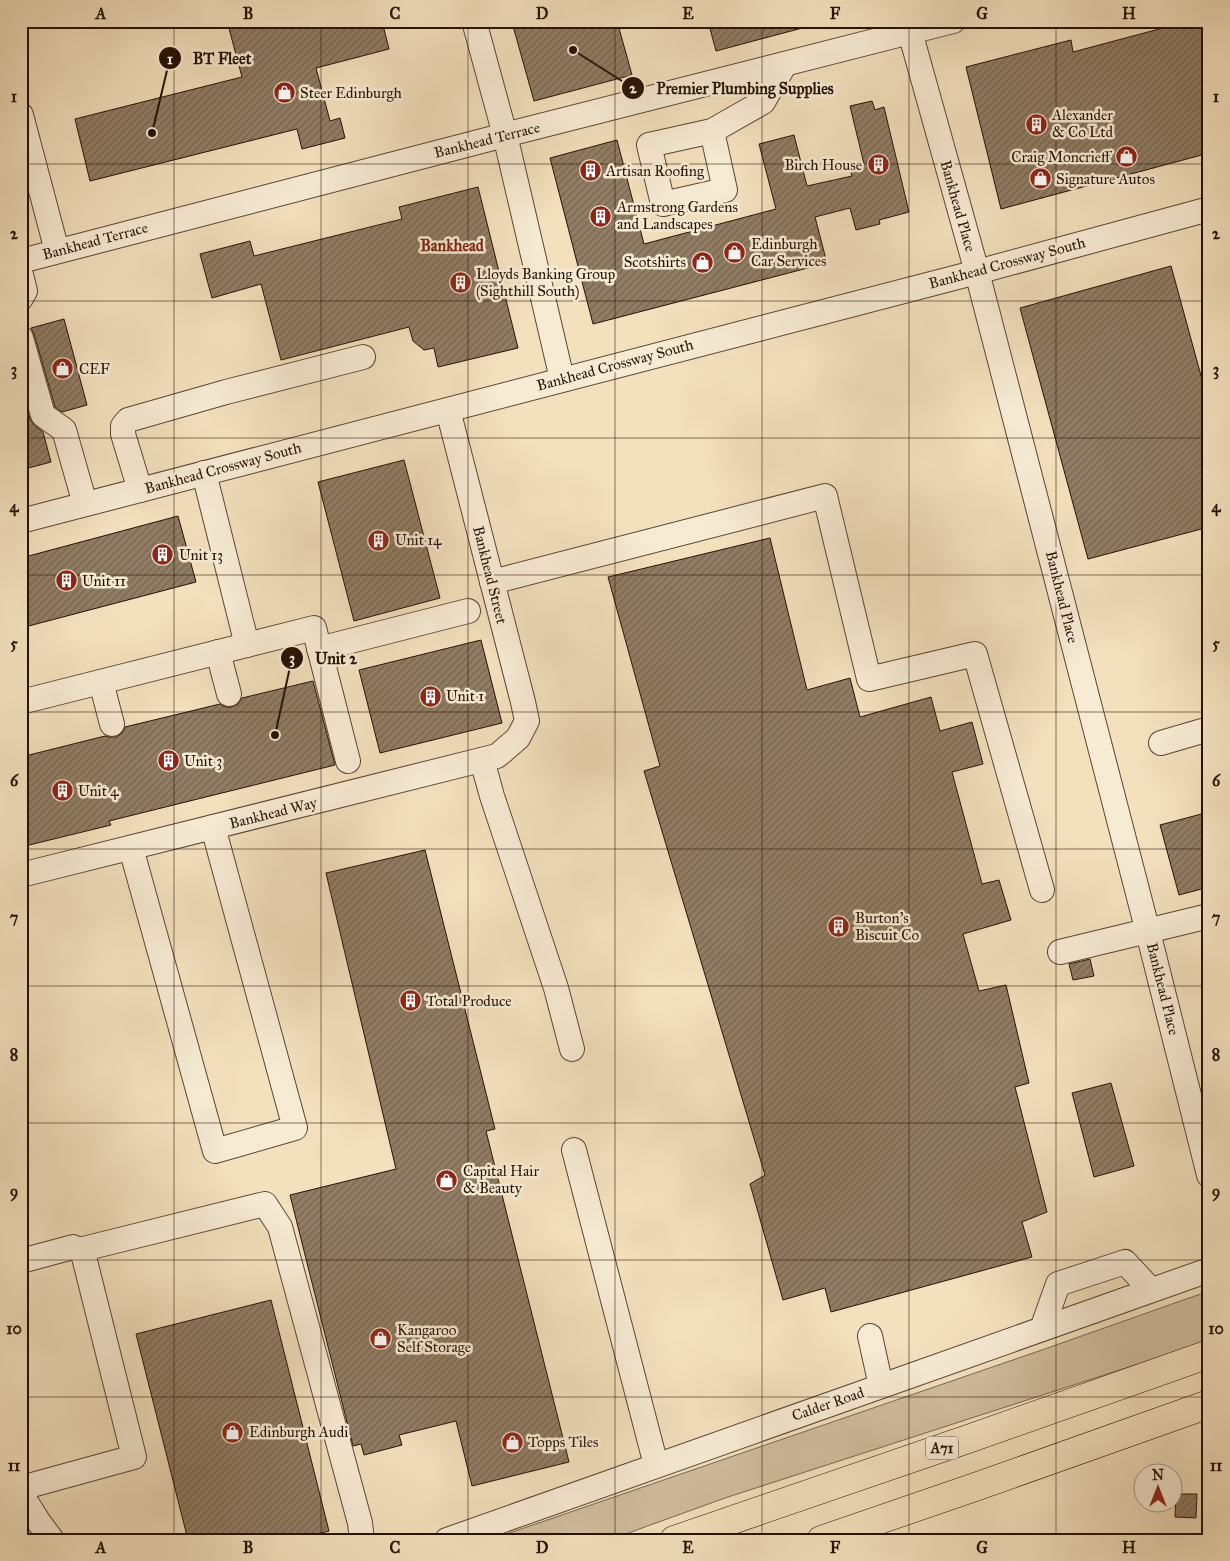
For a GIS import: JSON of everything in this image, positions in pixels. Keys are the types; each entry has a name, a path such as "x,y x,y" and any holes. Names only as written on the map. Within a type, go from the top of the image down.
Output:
{"main road":[{"name":"A71","path":"674,1540 1209,1354"},
{"path":"821,1540 1209,1404"}],"street":[{"path":"474,21 505,135 562,379"},
{"name":"Bankhead Terrace","path":"21,261 785,64 908,27 952,21"},
{"name":"Bankhead Place","path":"908,27 977,272 1209,1175"},
{"path":"712,131 763,102 785,64"},
{"path":"21,115 57,251"},
{"name":"Bankhead Crossway South","path":"21,521 977,272 1209,209"},
{"path":"21,275 25,291 21,298"},
{"path":"21,338 43,415 64,430 85,504"},
{"path":"140,490 123,434 123,426 128,420 226,392 363,358"},
{"name":"Bankhead Street","path":"448,410 527,721 518,738"},
{"path":"204,474 247,645"},
{"path":"492,582 825,496 869,679 975,654 1042,890"},
{"path":"319,649 468,611"},
{"path":"21,702 314,628 348,761"},
{"path":"218,652 229,694"},
{"path":"101,682 112,724"},
{"path":"1161,743 1209,729"},
{"name":"Bankhead Way","path":"21,875 497,756 518,738"},
{"path":"482,760 492,796 556,988 572,1049"},
{"path":"131,848 215,1151 294,1128 213,827"},
{"path":"1060,952 1209,916"},
{"path":"574,1150 656,1466"},
{"path":"78,1250 264,1204 280,1227 360,1524 362,1540"},
{"path":"21,1261 73,1247 83,1253 134,1457 21,1488"},
{"path":"1042,1329 1058,1284 1125,1262 1151,1290"},
{"name":"Calder Road","path":"447,1540 1209,1270"},
{"path":"870,1336 881,1386"},
{"path":"21,1494 52,1540"}],"shaded area":[{"path":"1209,1291 1209,1341 725,1498 609,1540 489,1540 1039,1351"}],"building":[{"path":"227,21 382,21 389,49 316,68 330,121 340,118 345,138 302,149 297,129 90,181 75,119 242,77"},
{"path":"531,21 617,21 632,75 534,101 513,26"},
{"path":"708,21 805,21 806,27 716,51"},
{"path":"1189,21 1209,21 1209,153 1001,209 966,67 1071,40 1073,52"},
{"path":"872,101 875,110 884,107 909,212 879,220 880,224 856,230 850,208 815,217 827,263 593,324 550,158 617,140 644,244 776,209 759,144 794,135 807,186 852,176 850,167 864,164 850,106"},
{"path":"478,187 518,348 438,367 434,348 424,350 413,341 409,327 281,360 261,284 212,298 200,254 250,241 254,256 402,219 399,207"},
{"path":"1171,266 1209,405 1209,527 1088,559 1020,308"},
{"path":"64,319 87,405 62,412 55,407 31,328"},
{"path":"21,389 30,419 43,432 51,462 21,470"},
{"name":"Unit 14","path":"404,460 440,598 354,621 318,482"},
{"path":"178,516 196,582 21,628 21,558"},
{"name":"Burton's Biscuit Co","path":"770,538 807,690 850,678 860,717 931,697 940,731 972,722 983,764 952,772 982,884 999,880 1011,920 963,934 979,991 1006,985 1029,1083 1015,1087 1047,1212 1022,1222 1032,1257 831,1312 825,1288 783,1300 750,1184 765,1175 644,771 660,766 608,577"},
{"name":"Unit 1","path":"481,640 502,723 380,753 359,670"},
{"path":"313,681 335,765 109,821 111,825 21,847 21,757 105,736 116,737 122,733 125,727 220,704 225,707 232,707 238,704 242,698"},
{"path":"1209,812 1209,887 1179,895 1160,825"},
{"path":"425,850 495,1129 486,1131 569,1462 472,1486 456,1421 399,1435 402,1445 364,1455 361,1444 353,1446 290,1195 396,1169 326,873"},
{"path":"1090,959 1094,976 1073,980 1069,964"},
{"path":"1111,1083 1134,1166 1094,1177 1072,1093"},
{"name":"Edinburgh Audi","path":"271,1300 329,1531 294,1540 188,1540 136,1334"},
{"path":"1182,1494 1197,1494 1196,1518 1175,1517 1175,1514 1182,1514"}],"place":[{"name":"Premier Plumbing Supplies","path":"573,50"},
{"name":"Steer Edinburgh","path":"284,93"},
{"name":"Alexander & Co Ltd","path":"1036,124"},
{"name":"BT Fleet","path":"152,133"},
{"name":"Craig Moncrieff","path":"1126,157"},
{"name":"Birch House","path":"878,165"},
{"name":"Artisan Roofing","path":"590,171"},
{"name":"Signature Autos","path":"1040,179"},
{"name":"Armstrong Gardens and Landscapes","path":"601,216"},
{"name":"Edinburgh Car Services","path":"735,253"},
{"name":"Scotshirts","path":"702,262"},
{"name":"Lloyds Banking Group (Sighthill South)","path":"460,283"},
{"name":"CEF","path":"63,369"},
{"name":"Unit 14","path":"379,540"},
{"name":"Unit 13","path":"163,555"},
{"name":"Unit 11","path":"66,581"},
{"name":"Unit 1","path":"430,696"},
{"name":"Unit 2","path":"275,735"},
{"name":"Unit 3","path":"168,761"},
{"name":"Unit 4","path":"62,791"},
{"name":"Burton's Biscuit Co","path":"839,927"},
{"name":"Total Produce","path":"410,1001"},
{"name":"Capital Hair & Beauty","path":"447,1180"},
{"name":"Kangaroo Self Storage","path":"381,1339"},
{"name":"Edinburgh Audi","path":"233,1432"},
{"name":"Topps Tiles","path":"512,1442"}],"district":[{"name":"Bankhead","path":"452,245"}]}
